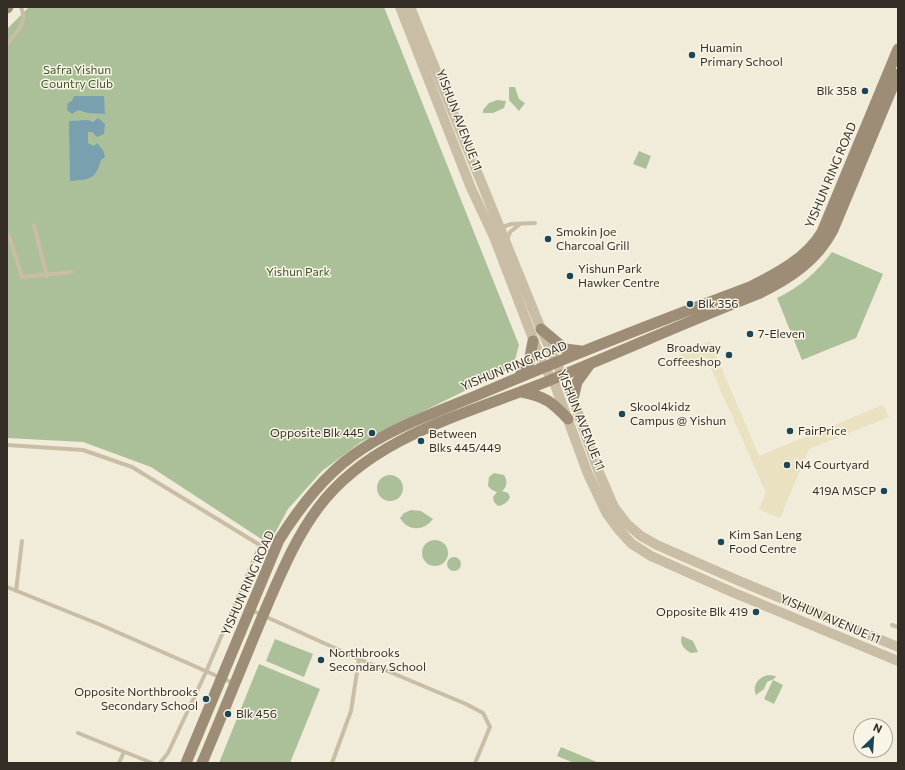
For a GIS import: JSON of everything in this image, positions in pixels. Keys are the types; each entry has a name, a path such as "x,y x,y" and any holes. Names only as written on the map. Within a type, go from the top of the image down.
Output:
{"main road":[{"name":"YISHUN RING ROAD","path":"202,763 234,683 282,572 305,527 325,499 356,469 385,449 430,428 552,380 781,283 795,274 816,255 828,241 889,84 898,49"},
{"name":"YISHUN RING ROAD","path":"186,763 273,553 292,519 326,477 352,456 396,430 556,362 750,287 775,275 795,261 822,232 889,84 898,74"},
{"path":"541,329 565,349 586,351"},
{"path":"519,377 529,362 533,340"},
{"path":"573,399 577,382 590,364"},
{"path":"522,392 537,395 552,402 568,419"}],"street":[{"name":"YISHUN AVENUE 11","path":"400,7 471,188 494,237 533,340 568,419 588,474 607,514 619,530 632,544 651,556 732,592 898,661"},
{"name":"YISHUN AVENUE 11","path":"410,7 541,329 573,399 598,470 614,507 627,524 641,536 737,580 898,647"},
{"path":"494,237 496,231 500,228"},
{"path":"527,324 532,321 535,313"}],"lane":[{"path":"7,44 24,21 25,16 21,7"},
{"path":"500,228 535,223"},
{"path":"508,246 507,237 510,232 522,224"},
{"path":"34,225 47,276"},
{"path":"7,234 9,236 21,276 47,276 71,272"},
{"path":"7,445 83,450 132,467 273,553"},
{"path":"16,591 22,542"},
{"path":"160,763 168,753 206,672 260,545"},
{"path":"7,587 101,625 234,683"},
{"path":"249,609 359,659 466,704 483,713 490,727 475,763"},
{"path":"892,625 898,628"},
{"path":"332,763 351,711 359,659"},
{"path":"78,733 152,763"},
{"path":"119,763 124,752"}],"green space":[{"name":"Yishun Park","path":"29,7 384,7 519,345 513,367 361,442 322,471 288,509 269,544 151,467 83,442 7,438 7,29"},
{"path":"509,87 515,87 519,99 525,103 519,111 509,100"},
{"path":"497,100 506,101 504,108 493,113 483,113 483,110 489,103"},
{"path":"639,151 651,156 646,169 633,164"},
{"path":"832,252 883,274 856,338 802,360 777,298 808,278"},
{"path":"494,473 504,475 506,484 502,491 508,493 510,497 506,503 498,506 494,502 493,497 497,492 488,486 489,477"},
{"path":"390,475 399,479 403,488 399,497 390,501 381,497 377,488 381,479"},
{"path":"411,510 421,511 433,519 421,528 412,528 407,526 400,518 404,513"},
{"path":"435,540 444,544 448,553 444,562 435,566 426,562 422,553 426,544"},
{"path":"451,557 457,557 461,561 461,567 457,571 451,571 447,567 447,561"},
{"path":"682,636 693,641 698,652 691,653 684,648 681,641"},
{"path":"275,639 313,654 304,677 266,661"},
{"path":"259,664 320,689 290,763 219,763"},
{"path":"768,675 776,676 774,679 767,682 764,689 756,695 755,688 757,682"},
{"path":"773,680 783,685 774,704 764,699"},
{"path":"561,747 599,763 574,763 557,756"}],"shaded area":[{"path":"710,341 759,456 883,405 889,417 809,449 780,518 767,513 759,509 766,493 706,357 686,365 680,352"}],"water":[{"path":"74,96 104,96 105,114 88,113 78,110 72,114 67,110 68,103 72,101"},
{"path":"98,118 105,124 104,134 97,137 92,132 88,132 88,143 94,146 97,143 103,150 105,157 101,160 94,175 83,180 70,181 69,121 88,120 93,122"}],"place":[{"name":"Huamin Primary School","path":"692,55"},
{"name":"Blk 358","path":"865,91"},
{"name":"Smokin Joe Charcoal Grill","path":"548,239"},
{"name":"Yishun Park Hawker Centre","path":"570,276"},
{"name":"Blk 356","path":"690,304"},
{"name":"7-Eleven","path":"750,334"},
{"name":"Broadway Coffeeshop","path":"729,355"},
{"name":"Skool4kidz Campus @ Yishun","path":"622,414"},
{"name":"FairPrice","path":"790,431"},
{"name":"Opposite Blk 445","path":"372,433"},
{"name":"Between Blks 445/449","path":"421,441"},
{"name":"N4 Courtyard","path":"787,465"},
{"name":"419A MSCP","path":"884,491"},
{"name":"Kim San Leng Food Centre","path":"721,542"},
{"name":"Opposite Blk 419","path":"756,612"},
{"name":"Northbrooks Secondary School","path":"321,660"},
{"name":"Opposite Northbrooks Secondary School","path":"206,699"},
{"name":"Blk 456","path":"228,714"}],"park label":[{"name":"Safra Yishun Country Club","path":"77,77"}]}
